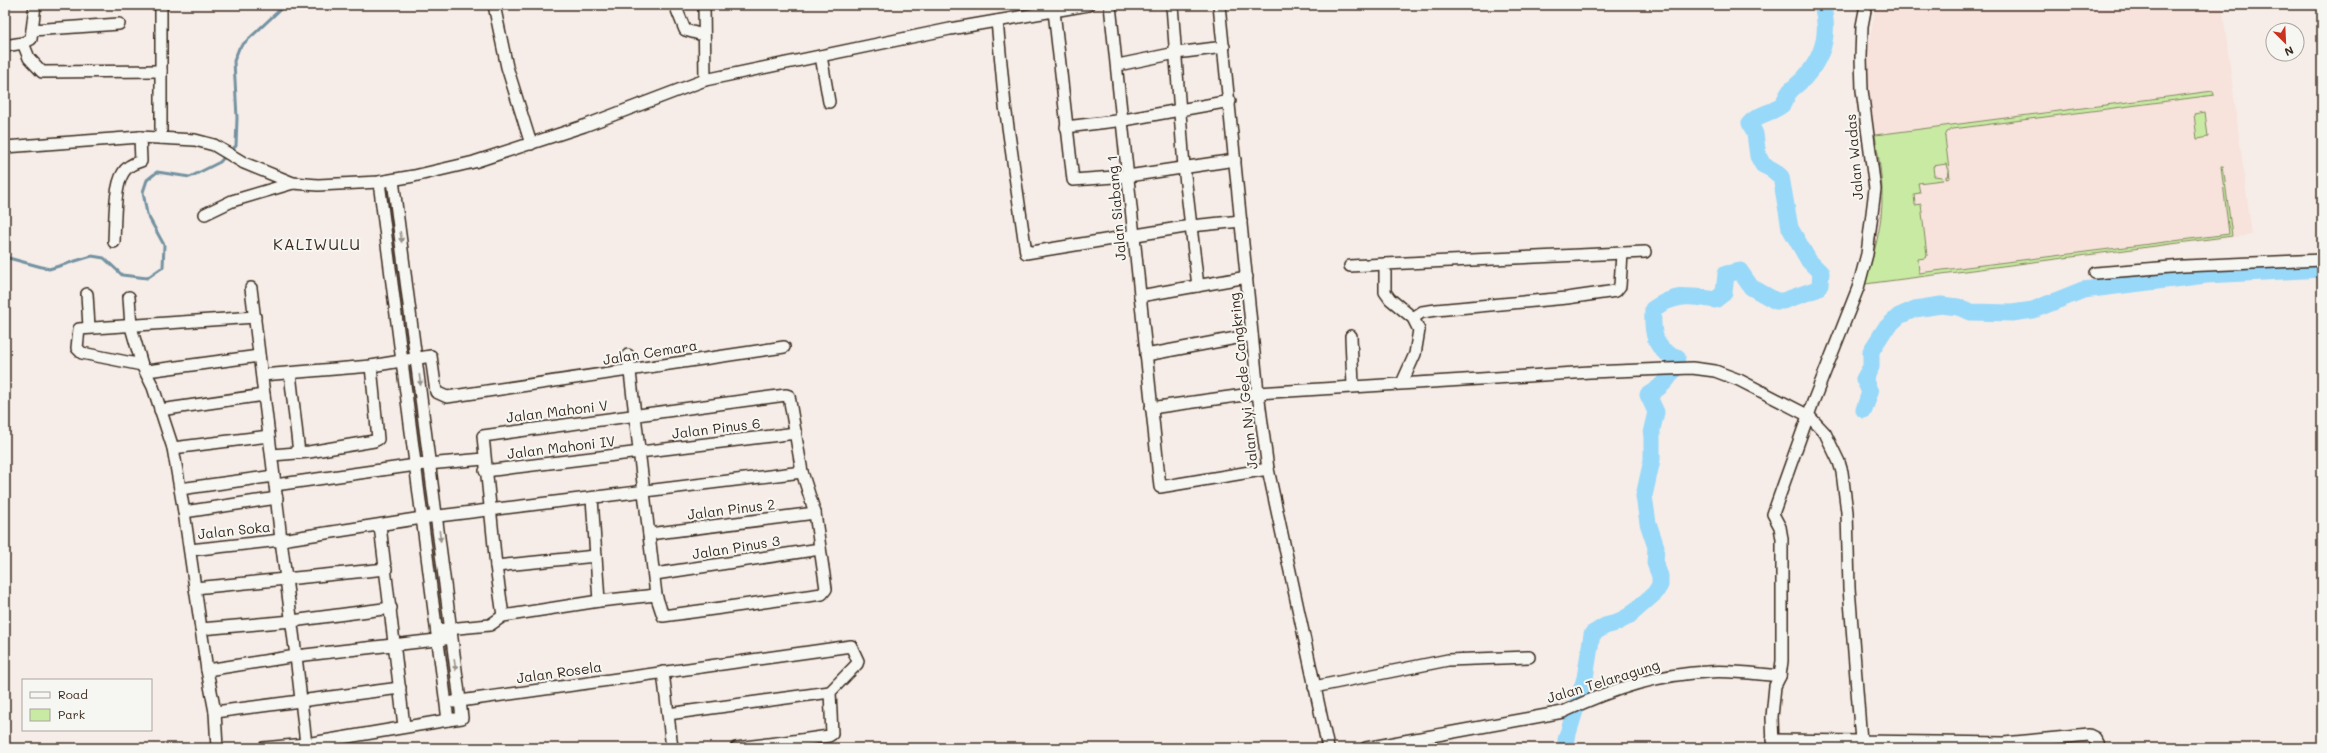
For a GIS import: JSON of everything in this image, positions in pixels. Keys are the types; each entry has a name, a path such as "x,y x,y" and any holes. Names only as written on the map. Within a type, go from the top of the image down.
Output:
{"street":[{"path":"5,46 23,43 31,39 35,5"},
{"path":"161,5 161,138"},
{"path":"494,5 507,67 531,144"},
{"path":"674,5 685,30 703,35"},
{"path":"704,5 703,35 705,80"},
{"path":"5,147 140,138 195,140 214,145 244,164 293,183 318,185 379,182 474,162 584,126 705,80 776,68 821,56 997,21 1088,5"},
{"name":"Jalan Siabang 1","path":"1110,5 1124,120 1133,236 1160,487 1268,469"},
{"path":"1172,5 1184,167 1198,286"},
{"name":"Jalan Nyi Gede Cangkring","path":"1219,5 1230,101 1258,393 1268,469 1328,748"},
{"name":"Jalan Wadas","path":"1772,744 1775,686 1780,676 1782,539 1780,527 1773,514 1858,288 1867,254 1872,223 1874,189 1862,90 1861,57 1862,26 1866,5"},
{"path":"1054,12 1072,180 1128,176 1235,160"},
{"path":"997,21 1005,106 1024,252 1027,254 1191,226 1241,221"},
{"path":"32,30 119,24"},
{"path":"23,43 30,58 42,72 161,70"},
{"path":"1118,65 1176,53 1224,47"},
{"path":"821,56 829,102"},
{"path":"1066,127 1124,120 1230,101"},
{"path":"114,242 118,191 123,173 132,163 141,161 140,138"},
{"path":"264,748 295,746 404,726 462,718 431,465 393,180"},
{"path":"379,182 448,720"},
{"path":"205,214 232,201 293,183"},
{"path":"1413,318 1422,312 1436,310 1567,298 1616,291 1620,286 1622,252"},
{"path":"1350,266 1645,252"},
{"path":"2095,273 2184,266 2322,260"},
{"path":"1385,264 1385,292 1390,299 1418,324 1420,336 1409,369 1397,383"},
{"path":"1140,296 1247,277"},
{"path":"251,288 306,744"},
{"path":"87,294 89,327"},
{"path":"129,297 131,327 173,448 190,550 207,670 216,712 217,748"},
{"path":"254,316 131,327 81,328 78,332 78,351 145,368 259,356"},
{"path":"1146,355 1252,335"},
{"path":"1351,336 1353,386"},
{"name":"Jalan Cemara","path":"417,358 431,356 436,392 442,396 784,347"},
{"path":"628,355 655,574 656,595 663,616 822,594 826,589 816,513 802,472 796,433"},
{"path":"262,375 371,366 417,358"},
{"path":"272,455 298,453 374,441 378,439 371,366"},
{"path":"1151,408 1258,393 1397,383 1590,372 1673,370 1692,368 1715,371 1739,380 1809,416 1826,433 1832,444 1842,472 1847,512 1850,588 1861,744"},
{"path":"290,373 298,453"},
{"path":"160,410 264,395"},
{"name":"Jalan Mahoni V","path":"484,458 483,436 786,395 789,396 796,433"},
{"name":"Jalan Pinus 6","path":"640,452 796,433"},
{"path":"173,448 269,436"},
{"name":"Jalan Mahoni IV","path":"485,471 640,452"},
{"path":"180,488 275,480 416,465 431,465 484,458 503,616"},
{"name":"Jalan Soka","path":"190,550 281,540 380,526 422,518 490,511 802,472"},
{"path":"184,512 277,498"},
{"path":"592,498 599,601"},
{"name":"Jalan Pinus 2","path":"650,534 816,513"},
{"path":"380,526 404,726"},
{"name":"Jalan Pinus 3","path":"655,574 820,549"},
{"path":"496,566 596,556"},
{"path":"195,588 386,569"},
{"path":"207,670 296,656 395,645 490,625 503,616 599,601 656,595"},
{"path":"201,629 292,621 391,608"},
{"name":"Jalan Rosela","path":"446,703 852,646 858,661 857,664 830,692"},
{"path":"1314,687 1453,659 1529,657"},
{"path":"663,672 672,748"},
{"name":"Jalan Telaragung","path":"1366,748 1563,712 1590,699 1658,679 1684,674 1718,672 1780,676"},
{"path":"216,712 400,688"},
{"path":"668,714 830,692 832,734 829,736 802,744 736,748"},
{"path":"1772,744 2004,743 2089,735 2095,738 2100,748"}],"shaded area":[{"path":"1876,5 2222,5 2252,235 1865,285 1875,239 1880,189 1874,134 1867,100 1866,61"}],"green space":[{"path":"2213,91 2214,95 1953,129 1947,132 1945,137 1950,178 1946,179 1946,176 1949,176 1946,164 1933,166 1934,176 1942,177 1943,180 1918,183 1920,193 1914,194 1915,205 1921,204 1927,256 1925,258 1918,259 1919,273 2229,234 2221,166 2223,166 2232,236 1865,284 1877,239 1882,205 1880,164 1875,135"},
{"path":"2205,112 2208,137 2197,139 2194,114"}],"waterway":[{"path":"230,151 236,146 237,118 234,61 239,48 285,5"},
{"path":"1566,748 1566,740 1585,678 1592,634 1605,626 1616,623 1629,616 1655,593 1660,585 1660,576 1655,563 1656,547 1648,523 1644,496 1652,460 1652,429 1656,412 1648,395 1663,384 1671,374 1677,357 1669,354 1659,345 1654,332 1653,309 1675,298 1697,297 1715,300 1724,293 1726,274 1740,271 1751,287 1776,301 1783,301 1817,289 1820,285 1821,273 1809,261 1790,228 1781,177 1773,170 1763,165 1758,156 1755,134 1750,123 1758,117 1782,105 1790,91 1806,76 1817,60 1824,43 1825,34 1822,5"},
{"path":"5,257 49,269 92,256 104,258 122,275 147,278 163,267 164,245 147,214 143,192 147,180 157,172 190,177 220,162 226,155"},
{"path":"1864,410 1870,392 1864,379 1871,367 1871,351 1885,329 1899,316 1915,309 1941,305 1958,307 1971,312 2012,313 2033,310 2083,290 2206,275 2322,269"}],"district":[{"name":"KALIWULU","path":"317,243"}]}
